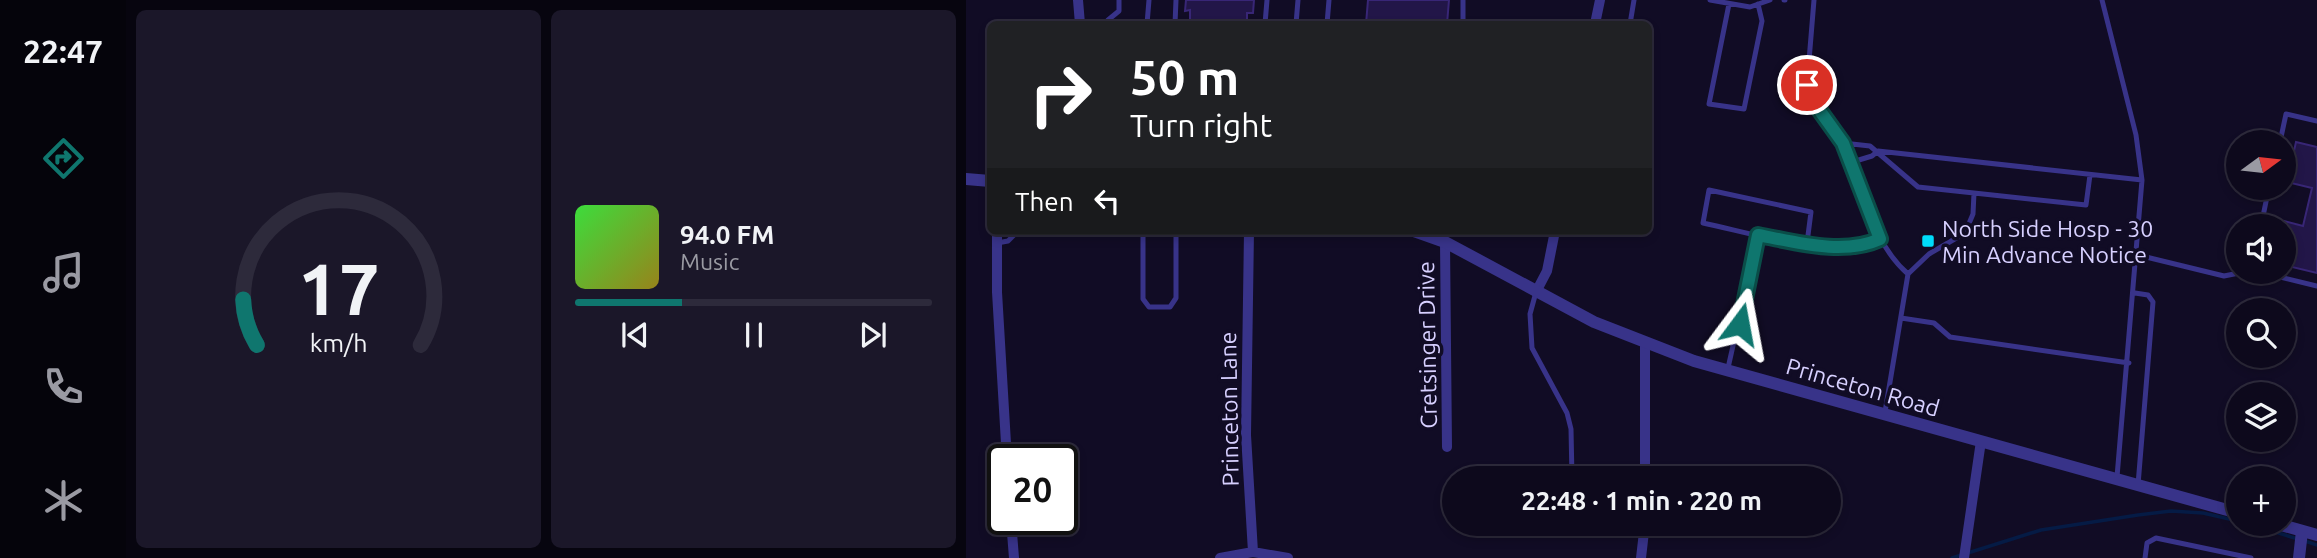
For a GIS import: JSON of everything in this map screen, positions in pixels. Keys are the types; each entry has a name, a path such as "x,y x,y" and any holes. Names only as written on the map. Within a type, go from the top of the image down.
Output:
{"street":[{"path":"1078,0 1080,21"},
{"path":"1596,21 1600,0"},
{"path":"966,180 987,181"},
{"path":"997,235 997,292 1006,444"},
{"name":"Princeton Lane","path":"1249,235 1245,435 1254,552"},
{"name":"Princeton Road","path":"1425,235 1445,242 1536,292 1645,343 1884,415 2226,510"},
{"path":"1536,292 1547,271 1554,235"},
{"name":"Cretsinger Drive","path":"1445,242 1447,447"},
{"path":"1645,343 1645,466"},
{"path":"1964,558 1980,441"},
{"path":"2296,529 2317,535"},
{"path":"2299,558 2302,531"},
{"path":"1012,535 1014,558"},
{"path":"1641,558 1644,536"},
{"path":"1220,558 1254,552 1288,558"}],"lane":[{"path":"1108,21 1119,11 1119,0"},
{"path":"1147,21 1149,0"},
{"path":"1175,21 1176,0"},
{"path":"1265,21 1267,0"},
{"path":"1296,21 1298,0"},
{"path":"1327,21 1329,0"},
{"path":"1463,0 1463,21"},
{"path":"1630,21 1634,0"},
{"path":"1710,0 1750,7 1770,0"},
{"path":"1814,0 1807,85 1815,104 1843,143 1880,239 1908,274"},
{"path":"2102,0 2136,135 2142,180 2135,293 2117,481"},
{"path":"1729,4 1709,104 1744,109 1762,21 1758,4"},
{"path":"2283,130 2286,114 2317,121"},
{"path":"1843,143 1870,146 1918,187 2086,205 2090,175"},
{"path":"1849,163 1872,156 1878,151 2142,180"},
{"path":"1807,243 1811,212 1709,190 1703,223 1807,243 1850,245 1880,239"},
{"path":"1884,415 1908,274 1929,254 1965,233 1973,214 1974,193"},
{"path":"997,243 1008,241 1014,235"},
{"path":"1143,235 1143,299 1149,307 1170,307 1176,298 1176,235"},
{"path":"1728,370 1758,235"},
{"path":"2138,255 2226,276"},
{"path":"2296,281 2317,286"},
{"path":"1536,292 1530,314 1532,348 1567,413 1572,429 1572,466"},
{"path":"2135,293 2148,295 2153,302 2138,485"},
{"path":"1901,318 1934,323 1950,337 2129,363"},
{"path":"2145,558 2147,543 2156,538 2252,558"}],"building":[{"path":"1186,0 1254,0 1253,13 1247,13 1247,21 1190,21 1190,10 1185,11"},
{"path":"1368,0 1449,0 1447,21 1366,21"},
{"path":"2296,142 2317,147 2317,273 2296,268 2296,224 2303,226 2312,188 2296,184"}],"waterway":[{"path":"1952,558 2041,530 2138,515 2171,511 2203,513 2226,518"},
{"path":"2288,536 2298,539"},
{"path":"2305,541 2317,545"}],"place":[{"name":"North Side Hosp - 30 Min Advance Notice","path":"1928,241"}],"route":[{"path":"1740,324 1758,235 1815,246 1850,245 1880,239 1843,143 1815,104 1807,85"}]}
